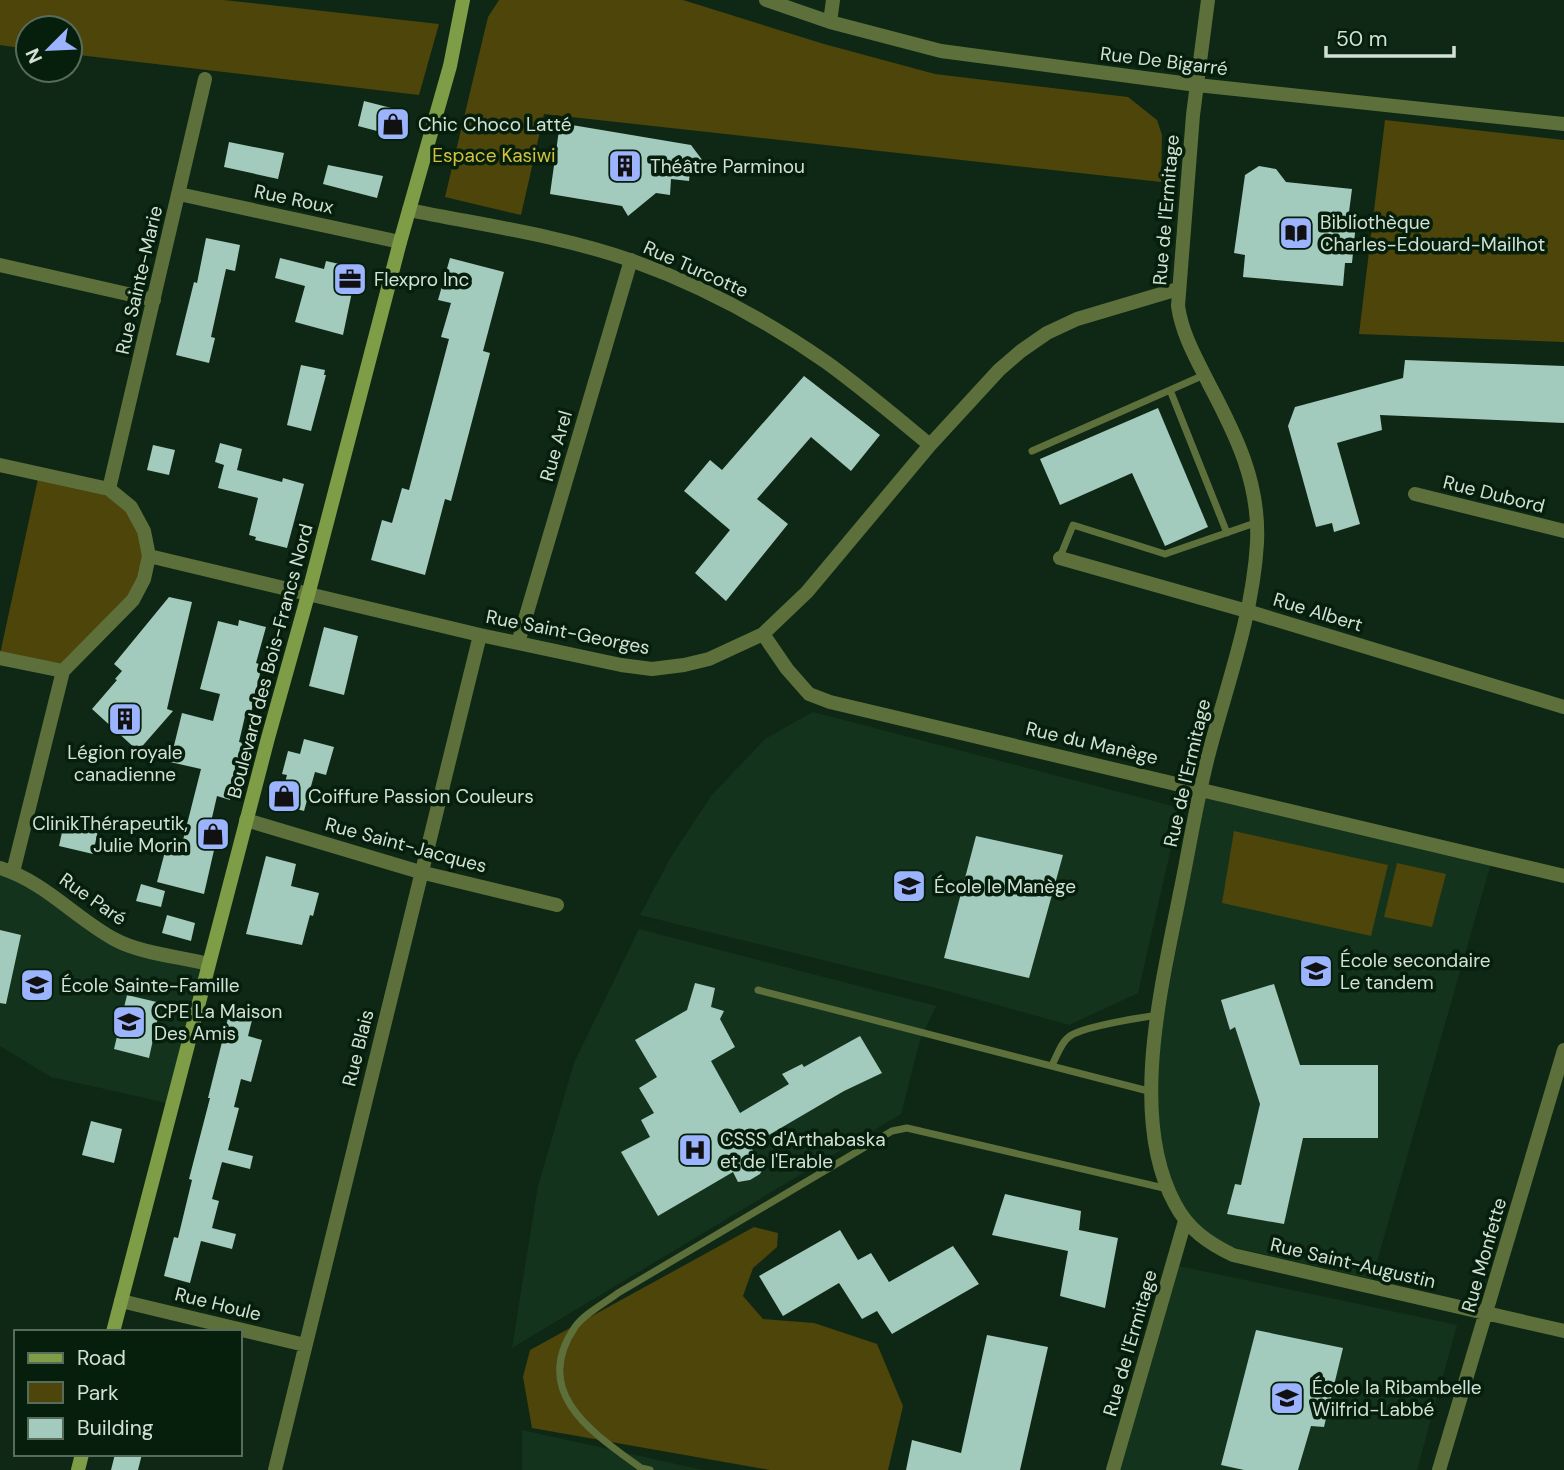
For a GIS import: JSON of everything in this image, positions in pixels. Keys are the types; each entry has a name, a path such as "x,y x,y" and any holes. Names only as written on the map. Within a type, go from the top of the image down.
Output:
{"street":[{"name":"Rue De Bigarré","path":"766,0 830,22 941,51 1197,85 1564,124"},
{"path":"830,22 833,0"},
{"name":"Rue de l'Ermitage","path":"1113,1470 1185,1221 1168,1189 1154,1137 1152,1092 1158,1015 1199,788 1247,611 1257,542 1250,471 1181,324 1178,289 1197,85 1208,0"},
{"name":"Boulevard des Bois-Francs Nord","path":"114,1330 246,820 400,242 450,66 464,2"},
{"name":"Rue Sainte-Marie","path":"110,489 205,79"},
{"name":"Rue Roux","path":"179,194 400,242"},
{"name":"Rue Turcotte","path":"409,211 561,242 631,260 667,275 751,315 854,383 930,445"},
{"name":"Rue Arel","path":"518,643 631,260"},
{"path":"0,265 154,300"},
{"name":"Rue Saint-Georges","path":"149,556 480,635 652,669 709,659 763,634 807,592 930,445 999,370 1047,333 1099,311 1178,289"},
{"path":"0,465 110,489 131,507 144,531 149,556 144,579 133,600 64,671 6,870"},
{"name":"Rue Dubord","path":"1415,494 1564,531"},
{"name":"Rue Albert","path":"1060,558 1247,611 1564,707"},
{"name":"Rue du Manège","path":"763,634 787,669 809,694 830,702 1564,876"},
{"name":"Rue Blais","path":"275,1470 480,635"},
{"path":"0,658 64,671"},
{"name":"Rue Saint-Jacques","path":"246,820 421,872 557,905"},
{"name":"Rue Paré","path":"6,870 44,888 117,940 134,947 208,964"},
{"name":"Rue Monfette","path":"1438,1470 1564,1050"},
{"name":"Rue Saint-Augustin","path":"1185,1221 1208,1243 1233,1255 1564,1331"},
{"name":"Rue Houle","path":"121,1301 305,1345"}],"lane":[{"path":"1032,451 1205,375"},
{"path":"1170,390 1227,533"},
{"path":"1060,558 1073,526 1165,554 1255,523"},
{"path":"758,990 1152,1092"},
{"path":"1052,1065 1062,1044 1070,1036 1131,1019 1158,1015"},
{"path":"650,1470 641,1468 592,1433 564,1398 559,1359 576,1325 618,1293 892,1131 907,1128 1168,1189"}],"shaded area":[{"name":"École le Manège","path":"813,712 1180,808 1138,993 1069,1025 944,990 640,915 671,857 711,796 765,739"},
{"name":"École secondaire Le tandem","path":"1205,798 1491,863 1372,1279 1215,1243 1183,1211 1160,1150 1152,1078"},
{"path":"0,868 117,940 208,964 172,1104 51,1077 0,1046"},
{"name":"CSSS d'Arthabaska et de l'Erable","path":"639,929 936,1006 920,1040 901,1114 512,1348 538,1186 574,1063"},
{"name":"École la Ribambelle Wilfrid-Labbé","path":"1174,1265 1457,1325 1417,1470 1116,1470"},
{"path":"522,1430 703,1470 522,1470"}],"green space":[{"path":"0,0 224,0 439,24 419,95 84,56 84,14 14,14 14,47 0,45"},
{"name":"Espace Kasiwi","path":"499,0 683,0 824,44 935,74 1128,97 1157,120 1162,135 1161,182 544,114 521,215 445,197 488,17"},
{"path":"1385,120 1564,140 1564,342 1359,334"},
{"path":"39,474 109,489 144,531 144,579 63,671 0,654"},
{"path":"1234,831 1388,865 1371,936 1222,903"},
{"path":"1397,863 1446,874 1432,927 1384,917"},
{"path":"754,1227 778,1233 777,1247 753,1268 743,1296 763,1319 814,1323 877,1344 903,1406 888,1470 770,1470 532,1428 523,1377 530,1350"}],"building":[{"path":"364,101 403,111 396,136 358,126"},
{"name":"Théâtre Parminou","path":"560,123 691,145 703,161 690,171 689,181 671,179 670,195 656,193 628,216 622,206 550,194"},
{"path":"229,142 284,153 278,179 224,167"},
{"path":"328,165 383,176 377,198 323,184"},
{"name":"Bibliothèque Charles-Edouard-Mailhot","path":"1259,166 1276,169 1286,182 1352,189 1349,212 1357,213 1352,263 1345,263 1343,286 1243,277 1245,255 1234,253 1245,175"},
{"path":"206,238 240,245 235,271 226,269 211,337 215,338 209,363 176,355 194,282 197,283"},
{"path":"280,258 324,269 326,261 357,268 343,335 295,322 305,286 275,278"},
{"path":"450,258 504,272 483,351 490,353 451,501 445,499 425,575 371,560 382,520 392,523 402,488 409,490 449,339 441,337 451,303 438,300"},
{"path":"1405,360 1564,366 1564,423 1380,415 1382,430 1337,443 1360,524 1334,532 1332,523 1316,527 1288,426 1295,407 1403,378"},
{"path":"301,365 325,370 326,375 311,431 287,425"},
{"path":"804,376 880,435 851,471 811,437 757,499 788,524 726,601 695,573 730,530 684,491 710,460 722,470"},
{"path":"1158,408 1208,527 1165,546 1132,473 1060,505 1040,459"},
{"path":"220,443 242,449 237,470 282,482 283,478 304,484 287,548 255,540 256,537 249,535 258,498 218,488 224,465 215,462"},
{"path":"153,445 175,450 169,475 147,470"},
{"path":"169,597 192,602 167,709 173,711 138,751 92,709 122,671 114,664"},
{"path":"239,620 266,627 256,663 262,665 250,717 245,716 239,742 243,743 230,800 217,796 211,822 220,824 204,894 157,882 168,840 182,844 201,769 170,762 182,713 213,721 220,694 200,689 218,621 238,626"},
{"path":"324,627 358,636 344,695 309,686"},
{"path":"304,739 334,747 326,775 315,772 304,811 279,804 287,775 282,774 288,751 300,754"},
{"path":"64,823 98,830 93,854 59,846"},
{"path":"976,836 1063,855 1029,978 944,958"},
{"path":"266,856 296,864 291,886 319,893 302,945 246,934"},
{"path":"141,884 165,891 161,907 136,901"},
{"path":"167,915 195,923 191,941 162,933"},
{"path":"0,930 21,935 6,1004 0,1003"},
{"path":"695,983 715,988 711,1007 724,1011 720,1019 735,1047 711,1061 740,1113 789,1084 782,1074 802,1064 804,1067 860,1036 882,1073 844,1091 750,1146 764,1167 760,1174 750,1180 738,1182 733,1172 658,1216 621,1152 650,1137 641,1120 654,1113 639,1088 657,1077 635,1040 687,1010"},
{"path":"1274,984 1300,1065 1378,1065 1378,1138 1303,1138 1284,1224 1227,1214 1235,1184 1241,1185 1260,1104 1235,1027 1230,1030 1221,1000"},
{"path":"127,995 161,1003 149,1058 114,1049"},
{"path":"231,1006 254,1012 248,1036 262,1040 251,1082 241,1079 234,1107 239,1108 228,1150 253,1156 250,1169 222,1162 212,1199 219,1201 212,1228 236,1234 232,1249 201,1241 190,1283 164,1276 174,1237 178,1238 192,1180 189,1179"},
{"path":"91,1121 122,1129 114,1163 82,1155"},
{"path":"1005,1194 1081,1211 1079,1230 1118,1238 1105,1308 1060,1296 1068,1251 992,1235"},
{"path":"840,1230 858,1260 871,1253 889,1282 953,1246 979,1284 892,1334 877,1311 862,1319 839,1283 783,1316 759,1276"},
{"path":"1256,1330 1343,1348 1324,1427 1311,1426 1298,1470 1244,1470 1221,1465"},
{"path":"987,1335 1048,1347 1020,1470 906,1470 912,1440 961,1453"},
{"path":"114,1456 142,1456 138,1470 111,1470"}],"place":[{"name":"Chic Choco Latté","path":"393,124"},
{"name":"Théâtre Parminou","path":"625,166"},
{"name":"Bibliothèque Charles-Edouard-Mailhot","path":"1296,233"},
{"name":"Flexpro Inc","path":"350,279"},
{"name":"Légion royale canadienne","path":"125,719"},
{"name":"Coiffure Passion Couleurs","path":"284,796"},
{"name":"ClinikThérapeutik, Julie Morin","path":"213,834"},
{"name":"École le Manège","path":"909,886"},
{"name":"École secondaire Le tandem","path":"1316,971"},
{"name":"École Sainte-Famille","path":"37,985"},
{"name":"CPE La Maison Des Amis","path":"129,1022"},
{"name":"CSSS d'Arthabaska et de l'Erable","path":"695,1150"},
{"name":"École la Ribambelle Wilfrid-Labbé","path":"1287,1398"}]}
